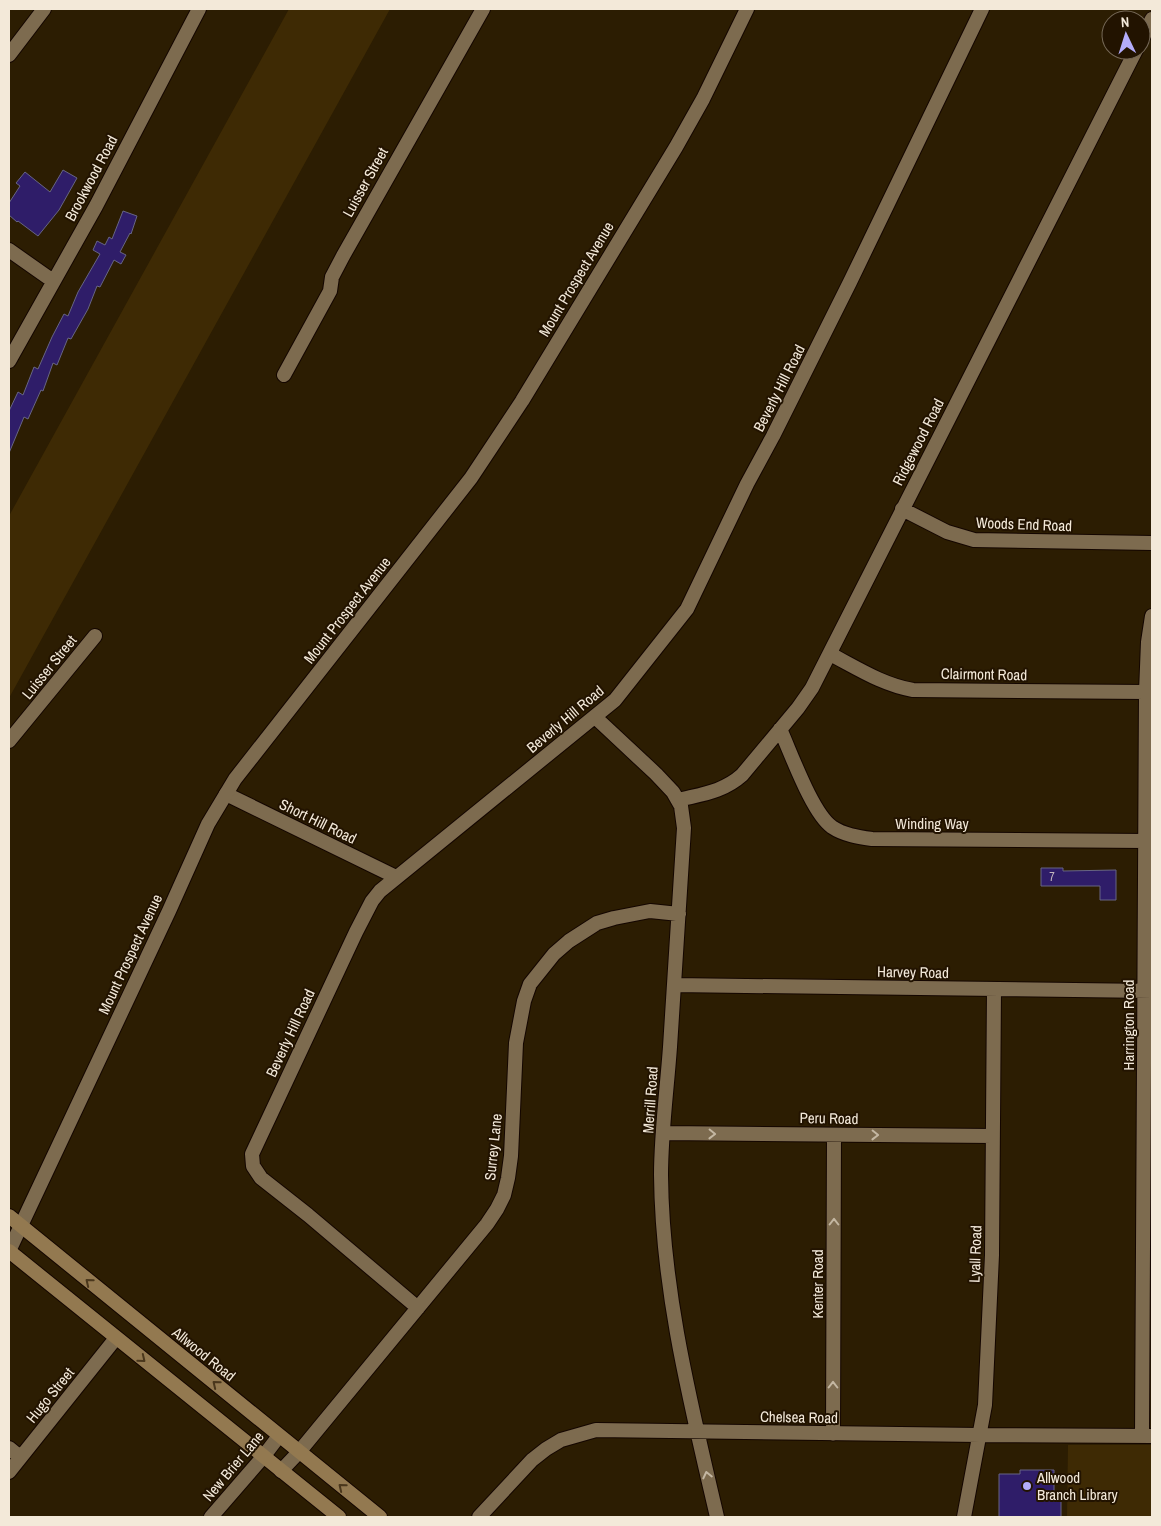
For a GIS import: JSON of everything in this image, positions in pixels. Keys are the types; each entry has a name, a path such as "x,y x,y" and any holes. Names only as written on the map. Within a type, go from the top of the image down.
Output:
{"main road":[{"name":"Allwood Road","path":"9,1216 380,1517"},
{"path":"9,1251 339,1517"}],"street":[{"path":"9,55 44,9"},
{"name":"Brookwood Road","path":"9,361 96,206 199,9"},
{"name":"Luisser Street","path":"284,375 330,291 332,277 343,256 483,9"},
{"name":"Mount Prospect Avenue","path":"9,1251 208,824 235,779 486,455 527,392 676,147 703,99 747,9"},
{"name":"Beverly Hill Road","path":"418,1308 261,1178 253,1166 252,1154 372,901 396,877 615,700 687,609 747,484 850,282 982,9"},
{"name":"Ridgewood Road","path":"678,800 720,790 732,784 798,708 812,688 1131,60"},
{"path":"9,250 53,281"},
{"name":"Woods End Road","path":"902,509 947,532 974,540 1152,543"},
{"name":"Harrington Road","path":"1147,1436 1148,991 1145,841 1146,692 1148,642 1152,616"},
{"name":"Luisser Street","path":"9,741 95,636"},
{"name":"Clairmont Road","path":"830,654 887,683 913,690 1146,692"},
{"name":"Merrill Road","path":"595,717 656,774 673,792 681,806 684,828 661,1174 664,1236 677,1331 717,1517"},
{"name":"Winding Way","path":"780,729 820,815 831,826 844,834 872,839 1145,841"},
{"name":"Short Hill Road","path":"226,794 396,877"},
{"name":"Surrey Lane","path":"282,1471 487,1224 497,1209 504,1195 508,1178 517,1036 524,1001 530,984 554,954 569,941 597,923 650,911 679,914"},
{"name":"Harvey Road","path":"674,985 1148,991"},
{"name":"Lyall Road","path":"964,1517 985,1405 992,1255 994,989"},
{"name":"Peru Road","path":"664,1133 993,1136"},
{"name":"Kenter Road","path":"833,1434 834,1135"},
{"name":"Hugo Street","path":"9,1472 116,1338"},
{"name":"Chelsea Road","path":"479,1517 532,1460 546,1449 562,1440 596,1430 1147,1436"},
{"name":"New Brier Lane","path":"211,1517 264,1457 279,1436"},
{"path":"9,1448 20,1457"}],"shaded area":[{"path":"289,9 390,9 9,698 9,516"},
{"path":"1068,1445 1152,1445 1152,1517 1067,1517"}],"building":[{"path":"63,170 77,178 59,210 38,236 9,215 9,203 20,186 16,183 25,172 50,192"},
{"path":"123,211 137,216 131,234 120,252 126,255 121,264 114,260 100,287 97,286 88,309 71,339 68,338 57,365 53,363 43,391 41,390 28,419 24,417 9,453 9,411 18,392 23,395 34,367 38,369 64,314 68,316 78,292 100,254 93,250 97,241 105,245 109,237 112,239"},
{"path":"1041,868 1063,868 1063,871 1116,870 1116,900 1100,900 1100,886 1041,886"},
{"name":"Allwood Branch Library","path":"1020,1470 1054,1470 1054,1499 1061,1499 1061,1517 999,1517 999,1474 1020,1474"}],"place":[{"name":"Allwood Branch Library","path":"1027,1486"}]}
